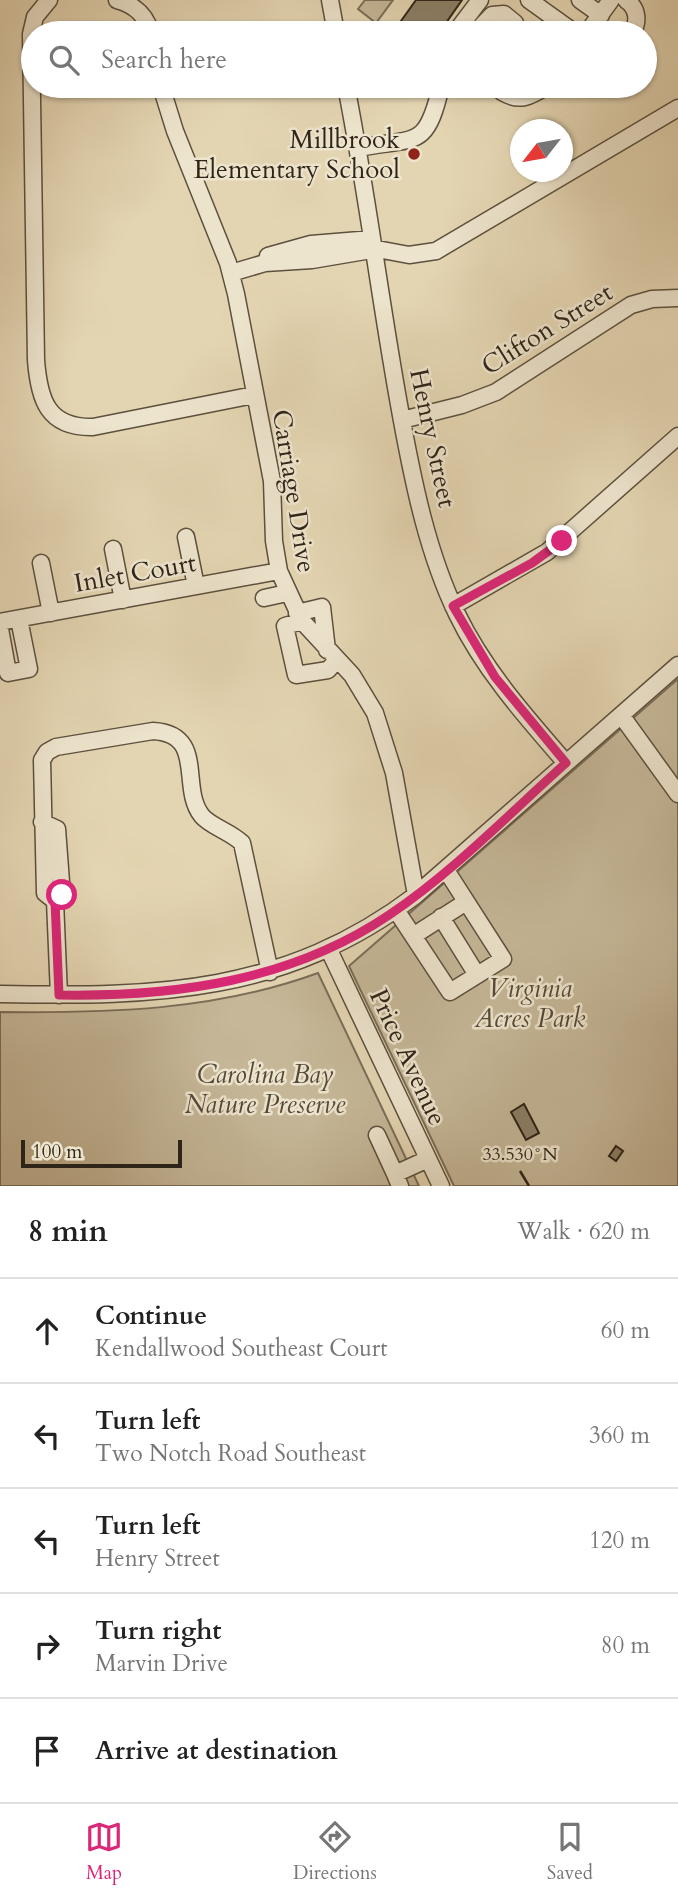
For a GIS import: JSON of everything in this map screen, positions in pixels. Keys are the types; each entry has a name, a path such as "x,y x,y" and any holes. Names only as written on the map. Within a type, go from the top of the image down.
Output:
{"street":[{"name":"Carriage Drive","path":"34,21 49,0"},
{"path":"117,0 131,5 145,21"},
{"path":"330,0 334,21"},
{"path":"464,21 480,0"},
{"path":"529,0 558,21"},
{"path":"580,0 601,15"},
{"path":"596,21 611,0"},
{"path":"626,0 636,13 637,21"},
{"path":"486,21 492,15 504,14 513,21"},
{"name":"Carriage Drive","path":"32,98 36,360 38,386 43,402 53,415 67,423 93,427 254,395"},
{"name":"Carriage Drive","path":"165,98 229,268 272,481 274,541 279,571 299,617 361,687 380,727 405,825 416,895"},
{"name":"Henry Street","path":"348,98 402,420 431,544 453,606 495,677 566,763"},
{"path":"358,148 415,138 426,132 432,122 438,98"},
{"path":"229,268 311,244 373,244 418,255 445,247 678,108"},
{"name":"Clifton Street","path":"402,420 462,405 496,391 631,305 652,299 678,299"},
{"path":"453,606 547,552 678,436"},
{"path":"186,537 196,586"},
{"path":"113,550 123,600"},
{"path":"41,563 51,613"},
{"name":"Inlet Court","path":"0,622 279,571"},
{"path":"264,598 288,593"},
{"path":"322,607 332,655 328,670 296,676 285,626 299,617 322,607"},
{"path":"0,629 8,673 29,669 19,619"},
{"path":"0,994 59,995 186,989 270,972 329,950 416,895 678,665"},
{"path":"621,715 678,794"},
{"path":"59,995 55,901 45,893 43,760 47,752 55,747 153,731 167,732 187,749 197,807 203,818 230,832 242,843 247,853 270,972"},
{"path":"396,910 450,992 503,959 446,870"},
{"path":"413,936 466,902"},
{"path":"441,917 477,975"},
{"name":"Price Avenue","path":"329,950 441,1186"},
{"path":"377,1135 398,1180 428,1158"}],"green space":[{"path":"365,0 393,0 377,21 373,21 358,9"},
{"name":"Virginia Acres Park","path":"678,679 678,1186 454,1186 349,966"},
{"name":"Carolina Bay Nature Preserve","path":"318,973 419,1186 0,1186 0,1012 81,1012 161,1007 240,995"}],"building":[{"path":"416,0 462,0 447,21 401,21"},
{"path":"524,1104 539,1133 526,1140 511,1112"},
{"path":"616,1146 623,1151 616,1161 609,1156"}],"place":[{"name":"Millbrook Elementary School","path":"414,154"}],"route":[{"path":"62,895 55,901 59,995 186,989 261,975 329,950 392,913 431,883 566,763 495,677 453,606 532,563 562,541"}]}
